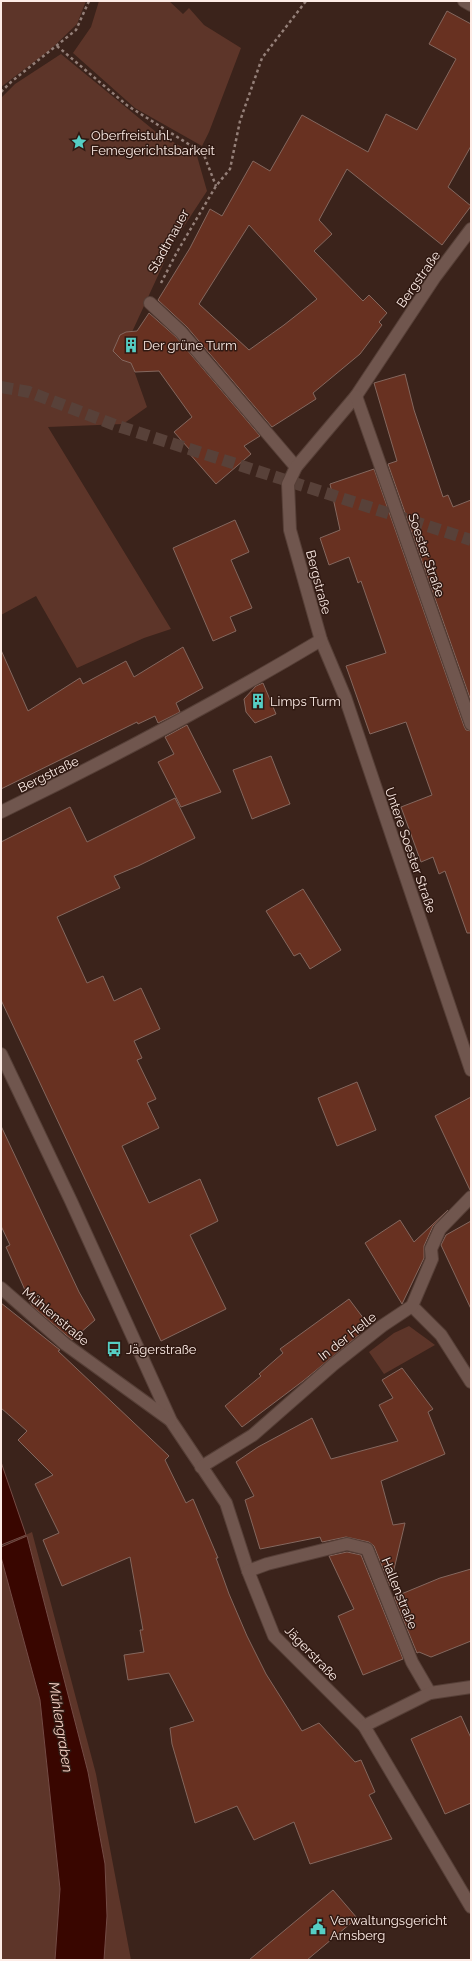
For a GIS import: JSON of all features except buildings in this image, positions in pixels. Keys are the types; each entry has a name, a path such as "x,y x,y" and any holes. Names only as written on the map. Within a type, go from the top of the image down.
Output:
{"street":[{"path":"464,1 471,5"},
{"name":"Bergstraße","path":"1,812 71,778 244,686 321,640 290,530 288,484 296,467 356,396 435,277 471,229"},
{"path":"150,303 182,332 296,467"},
{"name":"Soester Straße","path":"356,396 471,724"},
{"name":"Untere Soester Straße","path":"321,640 345,697 471,1070"},
{"name":"Jägerstraße","path":"1,1054 71,1201 171,1421 226,1503 248,1572 274,1636 364,1726 471,1907"},
{"path":"471,1198 440,1229 431,1249 432,1259 412,1306 441,1335 471,1382"},
{"name":"Mühlenstraße","path":"1,1288 65,1344 171,1421"},
{"name":"In der Helle","path":"201,1467 253,1435 334,1364 382,1326 412,1306"},
{"name":"Hallenstraße","path":"248,1572 267,1564 347,1544 367,1549 412,1662 430,1693"},
{"path":"364,1726 430,1693 471,1687"}],"path":[{"path":"1,92 11,82 58,46 76,30 89,1"},
{"name":"Stadtmauer","path":"150,303 176,252 216,186 230,169 240,121 262,58 306,1"},
{"path":"58,46 128,106 190,145 202,150 216,186"}],"shaded area":[{"path":"1,1 86,1 77,24 51,49 1,87"},
{"path":"99,1 169,1 183,14 189,8 204,25 241,48 209,132 202,146 135,108 73,53 91,27"},
{"path":"61,54 156,132 197,156 207,191 173,243 132,332 121,335 116,343 116,350 131,362 147,407 123,424 48,427 171,629 144,638 77,668 36,596 1,615 1,98 15,84"},
{"path":"409,1326 435,1345 384,1374 369,1352 394,1333"},
{"path":"32,1532 96,1774 131,1960 104,1960 107,1916 105,1864 88,1772 27,1536 1,1547"},
{"path":"1,1557 40,1700 60,1889 55,1960 1,1960"}],"water":[{"path":"1,1462 26,1535 1,1545"},
{"name":"Mühlengraben","path":"27,1536 88,1772 105,1864 107,1916 104,1960 55,1960 60,1889 40,1700 1,1557 1,1547"}],"tunnel":[{"path":"1,387 29,392 115,425 471,540"}],"place":[{"name":"Oberfreistuhl, Femegerichtsbarkeit","path":"79,142"},
{"name":"Der grüne Turm","path":"131,345"},
{"name":"Limps Turm","path":"258,701"},
{"name":"Jägerstraße","path":"114,1349"},
{"name":"Verwaltungsgericht Arnsberg","path":"318,1927"}]}
